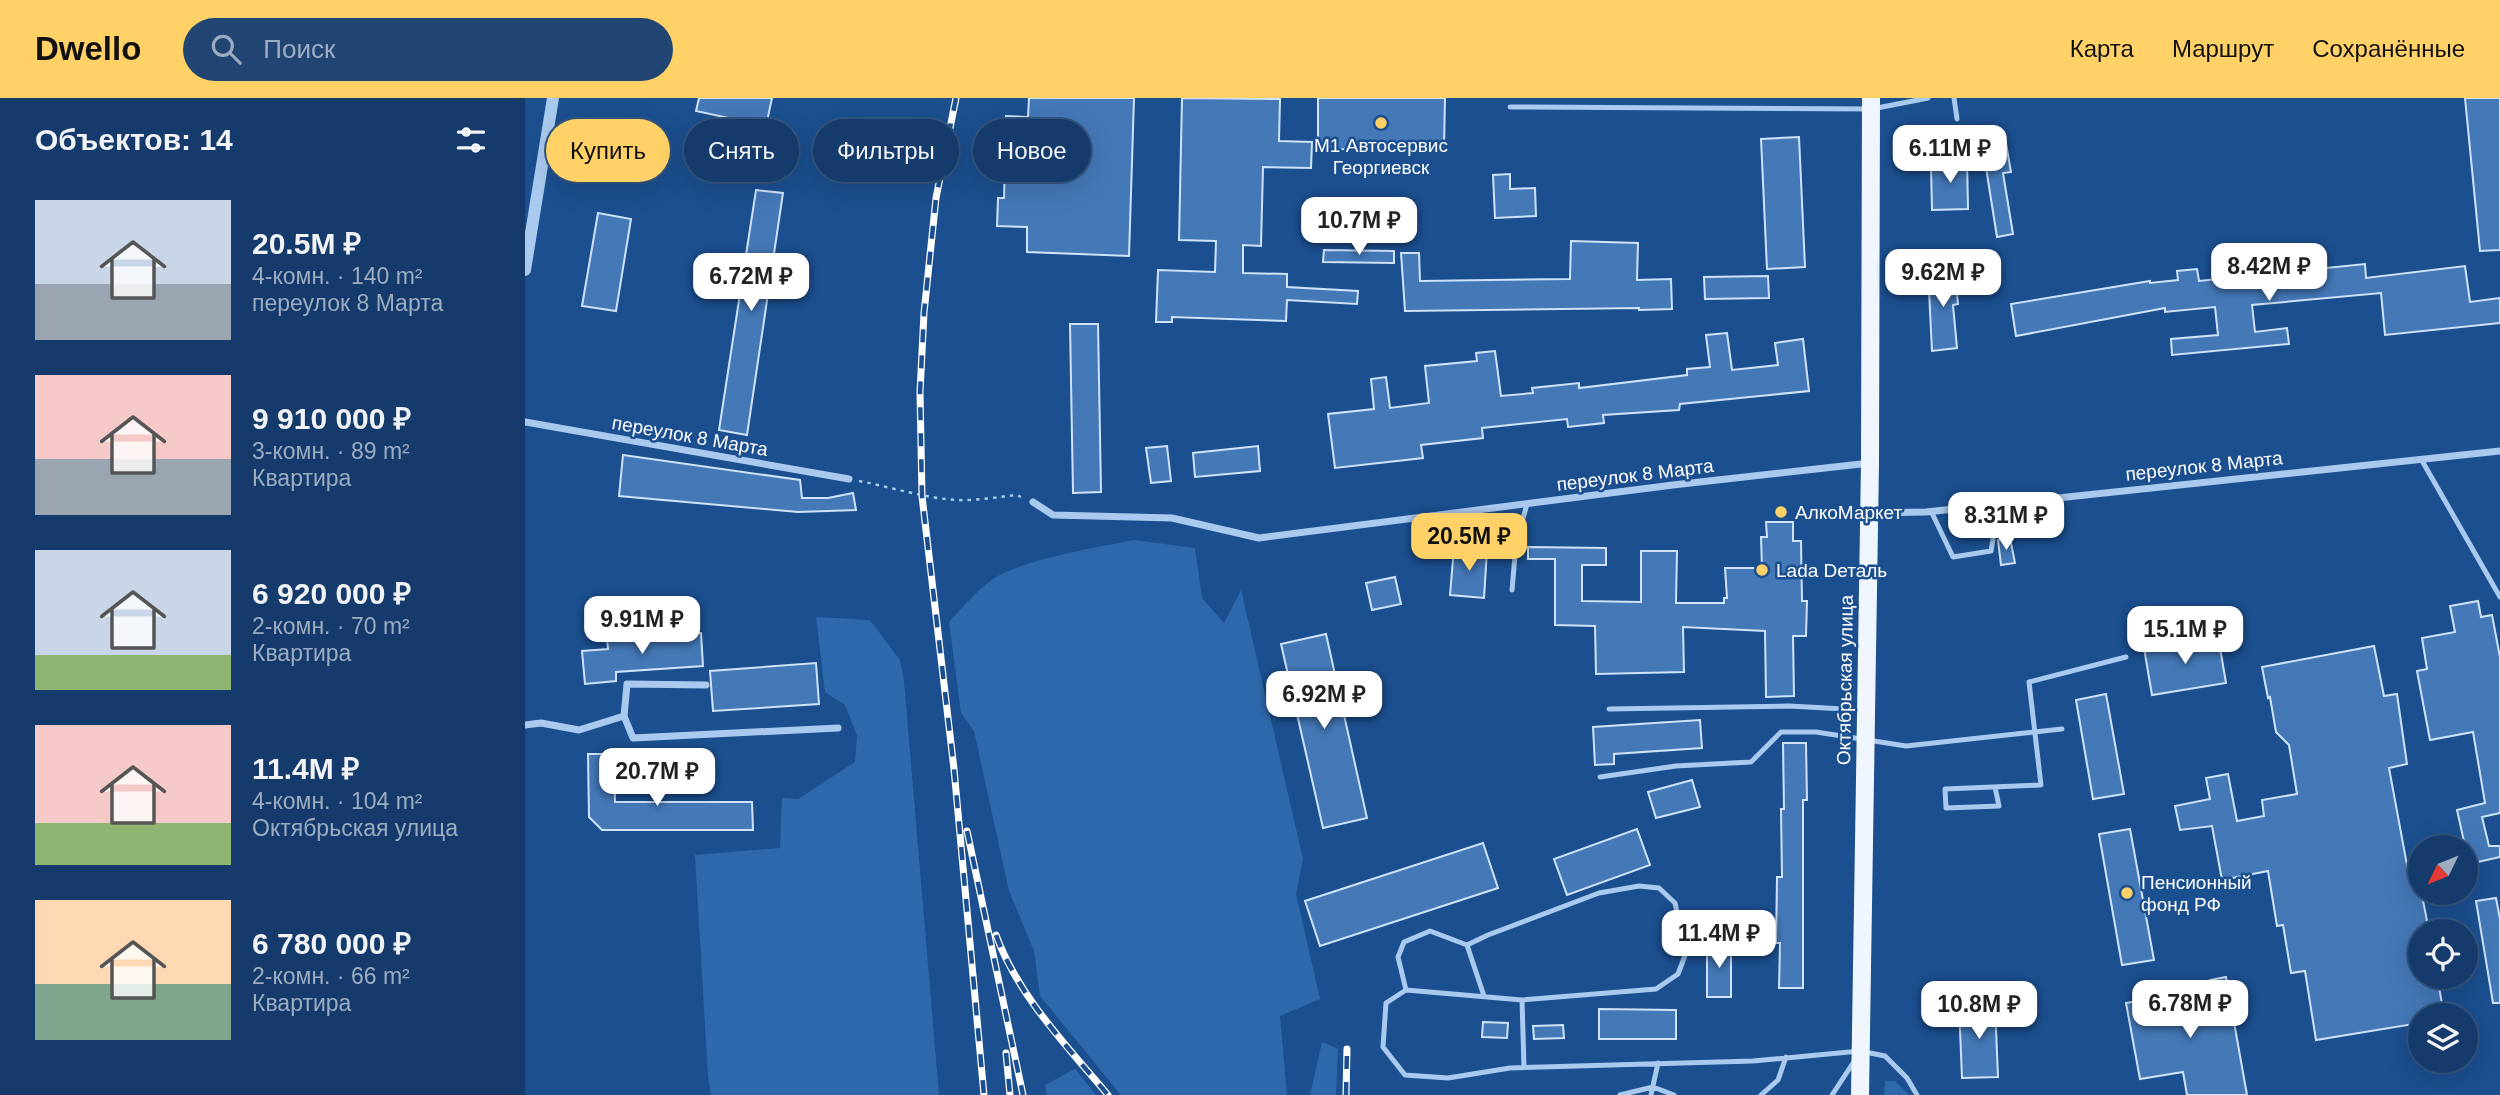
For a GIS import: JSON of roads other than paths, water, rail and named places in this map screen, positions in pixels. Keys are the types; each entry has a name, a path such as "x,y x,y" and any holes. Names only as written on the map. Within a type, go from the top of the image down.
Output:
{"main road":[{"name":"Октябрьская улица","path":"1860,1095 1870,513 1872,103"}],"street":[{"path":"525,271 529,212 553,98"},
{"name":"переулок 8 Марта","path":"525,422 849,479"},
{"name":"переулок 8 Марта","path":"1870,513 1931,511 2500,451"},
{"name":"переулок 8 Марта","path":"1033,502 1053,515 1172,518 1259,538 1870,463"},
{"path":"706,685 627,684 625,716 633,738 838,728"},
{"path":"525,725 541,723 579,730 625,716"}],"lane":[{"path":"1510,107 1872,103 1928,98"},
{"path":"1954,98 1957,119"},
{"path":"2421,459 2500,597"},
{"path":"1512,590 1516,544 1527,504"},
{"path":"1931,511 1953,556 1991,551 1999,504"},
{"path":"1995,787 1999,806 1946,808 1945,789 2041,785 2029,682 2126,657"},
{"path":"1609,709 1789,706 1866,710"},
{"path":"1600,777 1676,766 1751,762 1781,732 1816,732 1906,746 2062,729"},
{"path":"1406,989 1398,957 1404,942 1430,931 1467,945 1599,893 1639,886 1659,888 1675,903 1686,953 1678,974 1656,989 1522,1000 1406,989 1386,1003 1383,1047 1405,1075 1448,1078 1524,1067 1753,1061 1860,1051 1885,1056 1907,1078 1917,1095"},
{"path":"1467,945 1484,996"},
{"path":"1522,1000 1524,1067"},
{"path":"1832,1095 1860,1051"},
{"path":"1761,1095 1778,1080 1786,1057"},
{"path":"1651,1095 1658,1063"},
{"path":"1621,1095 1653,1087 1674,1095"}],"railway":[{"path":"956,98 936,198 924,313 920,392 922,496 954,769 984,1095"},
{"path":"967,831 1023,1095"},
{"path":"996,935 1005,957 1030,1000 1108,1095"},
{"path":"1346,1095 1347,1049"},
{"path":"1006,1053 1010,1095"}],"place":[{"name":"М1 Автосервис Георгиевск","path":"1381,123"},
{"name":"АлкоМаркет","path":"1781,512"},
{"name":"Lada Dеталь","path":"1762,570"},
{"name":"Пенсионный фонд РФ","path":"2127,893"}]}
